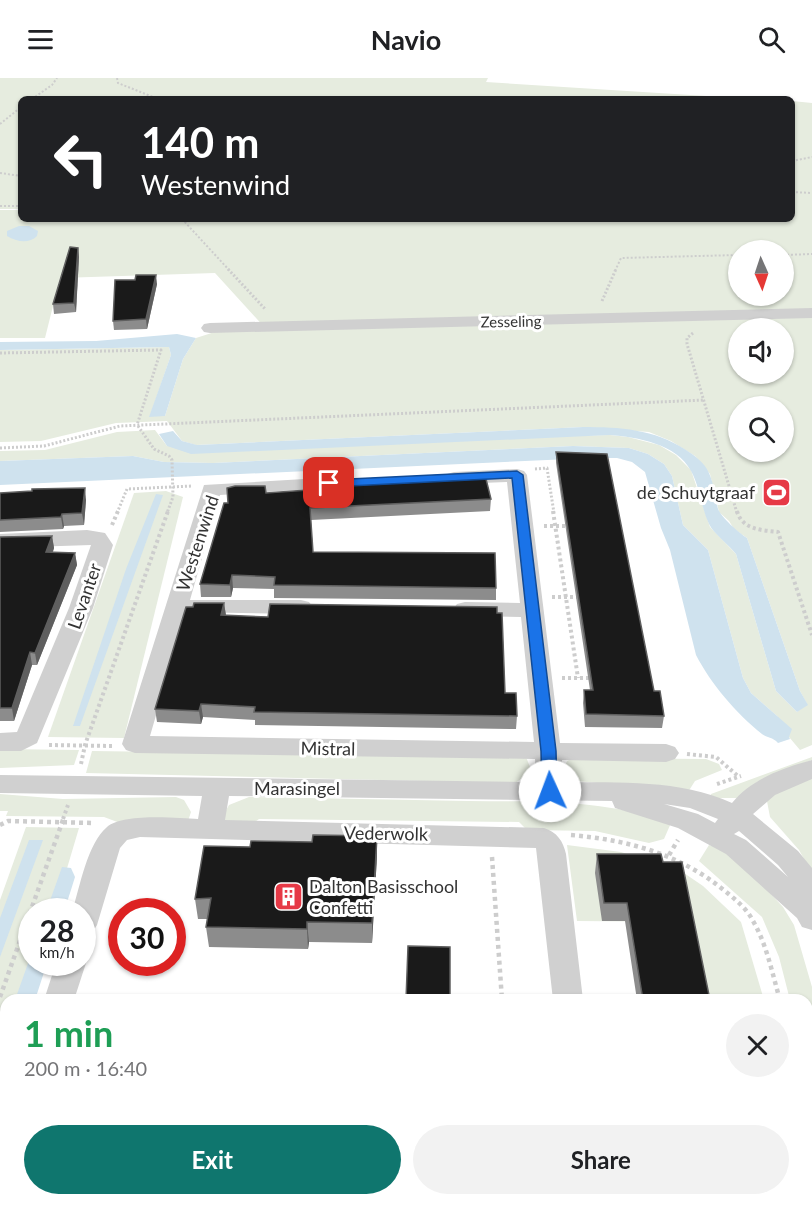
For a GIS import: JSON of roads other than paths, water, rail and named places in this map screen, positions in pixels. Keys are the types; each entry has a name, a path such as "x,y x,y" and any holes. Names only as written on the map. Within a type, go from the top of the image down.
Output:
{"street":[{"name":"Zesseling","path":"210,328 812,313"},
{"path":"435,478 517,475 548,751 550,791"},
{"name":"Westenwind","path":"177,606 211,489 352,482"},
{"name":"Levanter","path":"0,541 87,537 97,538 102,544 81,608 18,737"},
{"path":"438,609 532,603"},
{"path":"177,606 319,607"},
{"name":"Mistral","path":"177,606 135,744 666,753"},
{"path":"717,836 738,817 752,798 779,782 812,769"},
{"name":"Marasingel","path":"0,783 640,791 677,795 699,800 738,817 766,837 799,870 811,915"},
{"path":"210,829 218,787"},
{"name":"Marasingel","path":"594,792 668,813 717,836 736,847 811,915"},
{"name":"Vederwolk","path":"90,898 107,845 118,832 140,827 490,835 548,846 566,994"},
{"path":"61,994 67,976"}],"water":[{"path":"19,226 29,226 38,231 37,236 23,241 7,236 7,231"},
{"path":"177,334 196,338 183,359 165,416 149,417 171,355 169,347 0,350 0,342 96,341"},
{"path":"583,427 649,433 674,443 705,466 711,477 720,513 747,538 800,691 808,705 797,712 776,691 736,554 709,524 691,471 685,462 666,448 644,440 610,435 191,454 167,446 159,434 173,431 182,441 197,445"},
{"path":"573,446 629,448 648,454 664,464 672,476 683,525 708,550 743,678 751,693 792,729 790,739 778,743 762,734 725,697 702,666 696,655 670,550 661,528 645,472 632,462 617,458 592,458 0,485 0,461 133,456 164,462 213,463"},
{"path":"156,494 163,495 80,726 73,726 126,569"},
{"path":"29,840 43,840 22,898 18,898 18,908 0,957 0,918"},
{"path":"62,867 71,868 75,877 68,898 51,898"},
{"path":"24,976 43,976 37,994 17,994"}],"place":[{"name":"de Schuytgraaf","path":"776,492"},
{"name":"Dalton Basisschool Confetti","path":"288,896"}]}
